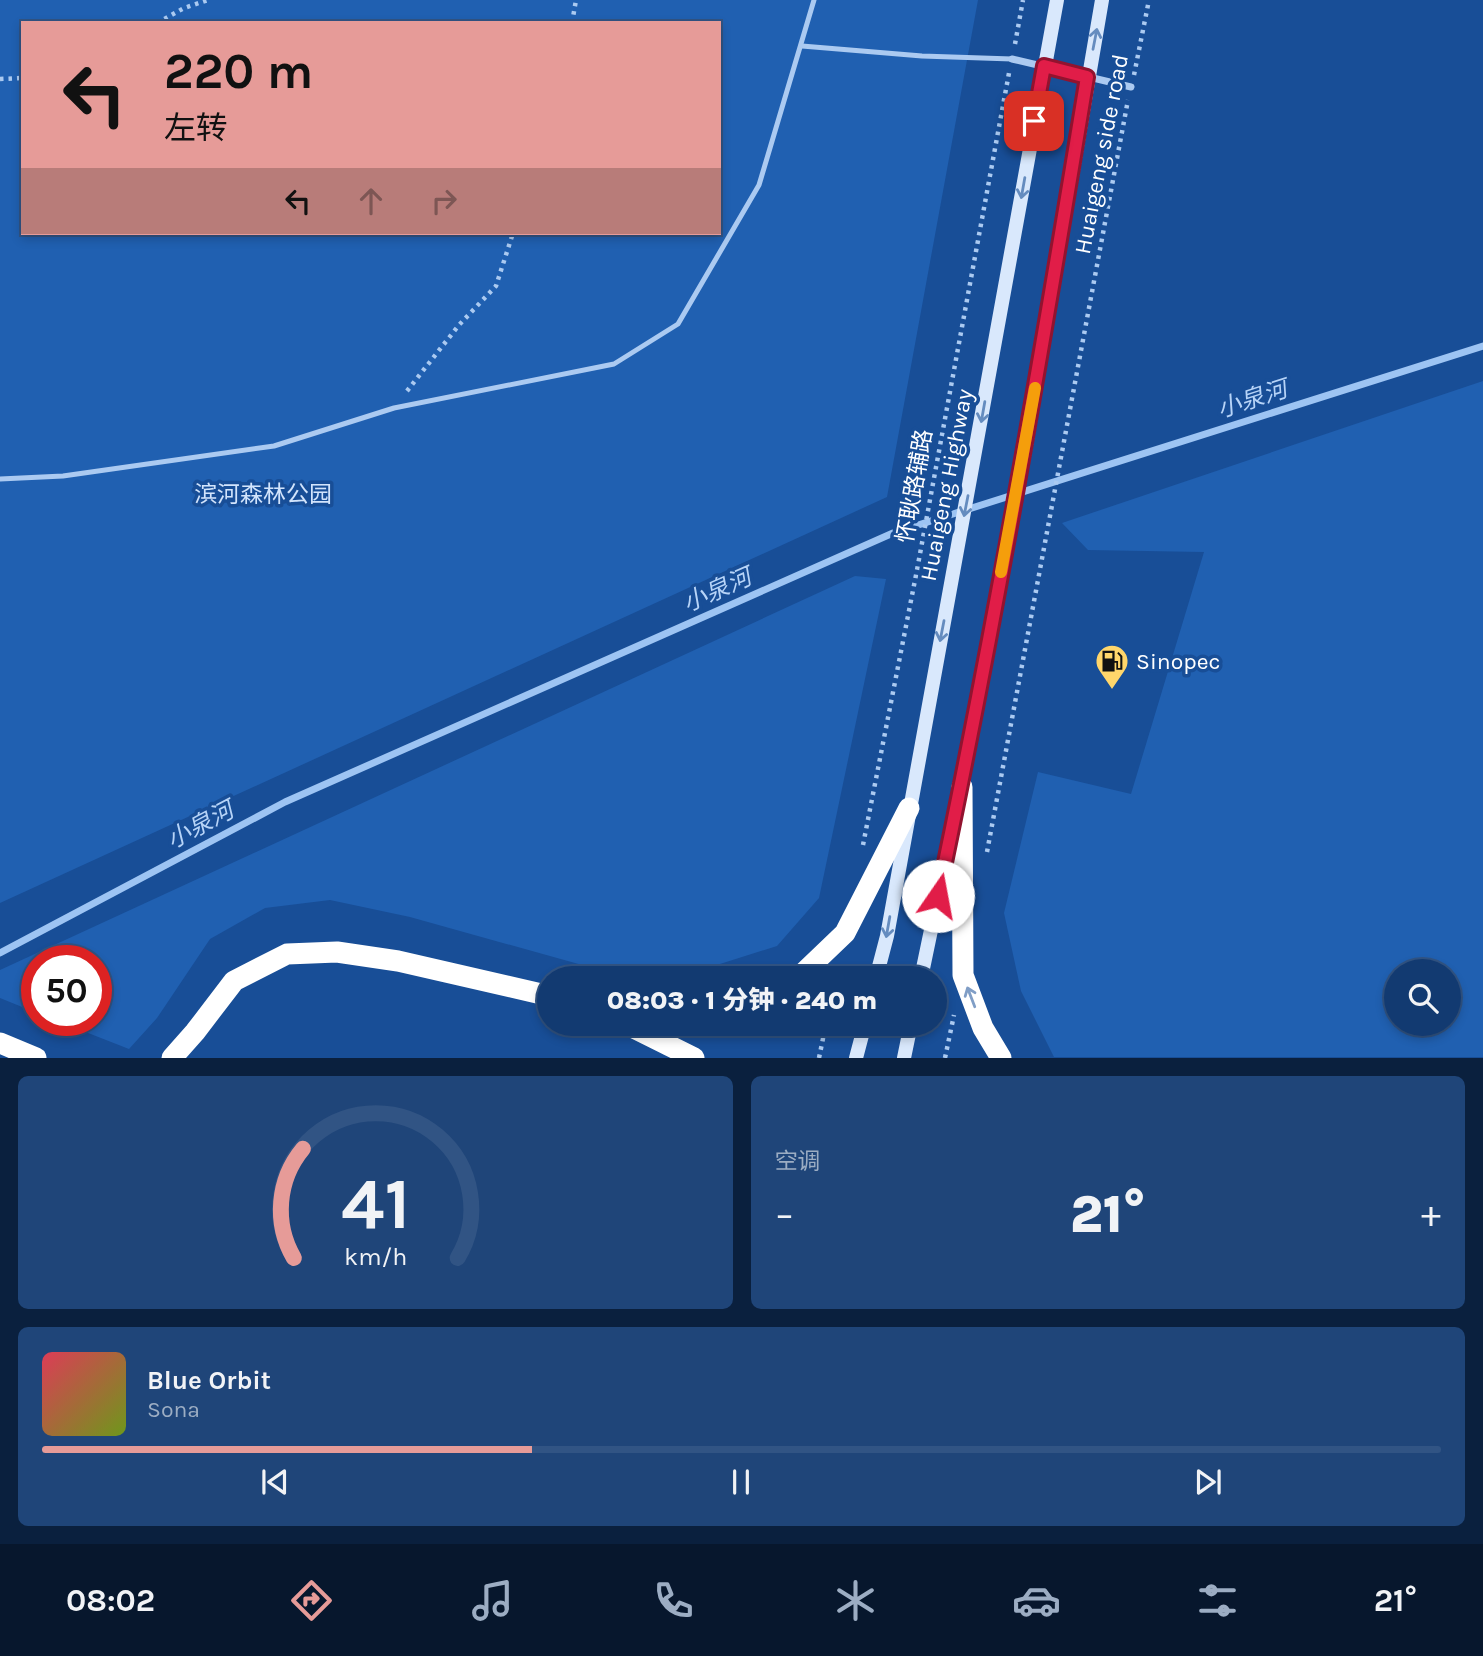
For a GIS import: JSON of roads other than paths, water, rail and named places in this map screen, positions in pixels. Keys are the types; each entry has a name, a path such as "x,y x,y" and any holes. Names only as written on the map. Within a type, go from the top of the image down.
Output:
{"highway":[{"path":"962,787 963,975 984,1028 1001,1058"},
{"path":"811,966 845,933 909,808"},
{"path":"172,1058 234,981 287,954 337,952 398,961 537,993"},
{"path":"190,1058 195,1032"},
{"path":"650,1036 694,1058"},
{"path":"0,1043 36,1058"}],"main road":[{"name":"Huaigeng Highway","path":"879,966 887,936 977,448 1057,0"},
{"path":"923,966 962,787 1026,445 1102,0"},
{"path":"856,1058 861,1036"},
{"path":"904,1058 909,1036"}],"street":[{"path":"1012,59 1131,87"}],"lane":[{"path":"0,479 63,476 274,446 394,408 614,364 678,324 758,185 814,0"},
{"path":"802,46 922,56 1012,59"}],"waterway":[{"name":"小泉河","path":"0,953 285,802 893,533 1483,346"}],"place":[{"name":"Sinopec","path":"1112,691"}],"park label":[{"name":"滨河森林公园","path":"263,494"}]}
